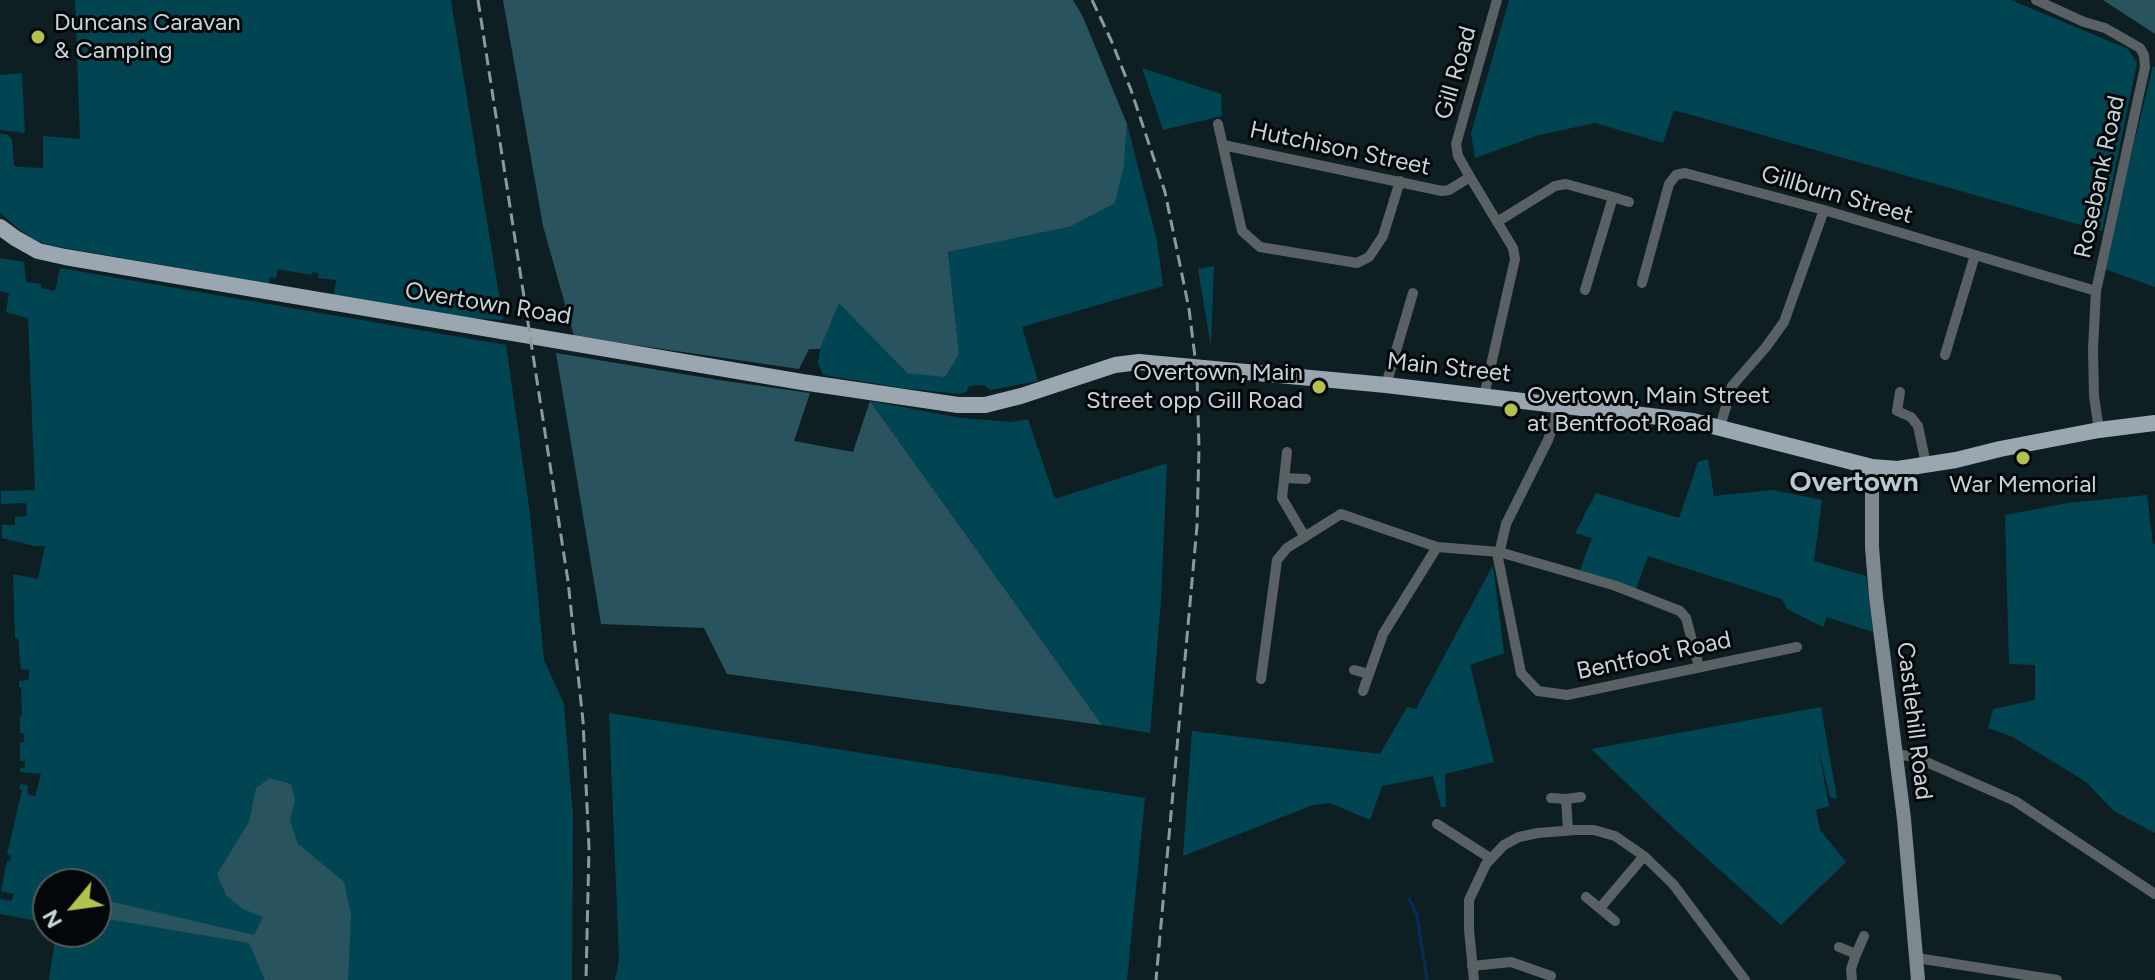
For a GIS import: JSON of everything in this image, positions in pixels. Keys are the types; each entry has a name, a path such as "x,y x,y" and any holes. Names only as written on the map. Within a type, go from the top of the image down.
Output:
{"main road":[{"name":"Overtown Road","path":"0,227 38,251 65,257 802,382 974,405"},
{"name":"Main Street","path":"974,405 1021,396 1128,362 1157,364 1386,385 1693,421 1872,467 1898,469 2099,430 2155,423"},
{"name":"Castlehill Road","path":"1872,467 1875,584 1896,754 1918,980"}],"street":[{"name":"Gill Road","path":"1484,396 1515,259 1513,248 1458,156 1456,144 1497,0"},
{"name":"Rosebank Road","path":"2036,0 2105,28 2140,48 2144,55 2145,67 2096,291 2094,396 2099,430"},
{"path":"1218,124 1242,231 1260,247 1357,263 1369,257 1383,236 1400,181"},
{"name":"Hutchison Street","path":"1223,145 1442,191 1470,177"},
{"name":"Gillburn Street","path":"1642,283 1669,184 1676,175 1685,173 1824,210 2096,291"},
{"path":"1497,222 1555,186 1566,184 1629,202"},
{"path":"1585,290 1613,197"},
{"path":"1720,427 1732,386 1784,322 1824,210"},
{"path":"1945,355 1975,255"},
{"path":"1386,385 1413,293"},
{"path":"1900,392 1897,411 1911,417 1918,426 1926,464"},
{"name":"Bentfoot Road","path":"1557,404 1548,440 1506,524 1498,558 1521,673 1538,691 1567,695 1797,647"},
{"path":"1287,452 1282,498 1305,537"},
{"path":"1284,478 1306,479"},
{"path":"1261,679 1277,560 1287,548 1341,514 1437,547 1499,552 1616,586 1680,611 1686,618 1699,667"},
{"path":"1363,691 1383,634 1437,547"},
{"path":"1354,670 1369,674"},
{"path":"1896,754 1915,757 2015,801 2155,894"},
{"path":"1551,798 1581,797"},
{"path":"1566,799 1568,830"},
{"path":"1437,824 1490,858"},
{"path":"1474,980 1469,900 1490,858 1519,837 1568,830 1594,830 1615,836 1644,856 1673,884 1745,980"},
{"path":"1600,908 1644,856"},
{"path":"1586,897 1615,921"},
{"path":"1852,980 1851,969 1864,936"},
{"path":"1839,947 1856,954"},
{"path":"1917,958 2057,980"},
{"path":"1472,966 1511,962 1551,976"}],"shaded area":[{"path":"75,0 451,0 503,320 472,318 334,295 336,280 318,278 319,273 313,272 311,275 278,269 276,278 270,277 269,284 49,245 34,240 20,230 0,213 0,134 7,134 12,139 14,166 19,167 43,168 43,136 80,139"},
{"path":"503,0 1073,0 1127,124 1124,165 1115,203 1069,227 948,252 959,354 945,377 907,373 839,303 820,349 809,349 799,369 574,336 543,226"},
{"path":"1509,0 2011,0 2128,49 2137,63 2102,231 1674,110 1663,143 1595,123 1539,135 1475,158 1471,133"},
{"path":"2103,0 2155,0 2155,34"},
{"path":"2155,67 2155,287 2105,269"},
{"path":"1142,68 1221,94 1222,116 1163,130"},
{"path":"22,73 25,133 0,130 0,75"},
{"path":"1127,124 1157,241 1163,286 1022,327 1038,381 990,390 984,385 969,386 966,392 960,394 823,375 818,363 820,349 839,302 907,373 959,354 948,252 1069,227 1124,165"},
{"path":"0,258 24,262 26,282 41,284 41,288 55,291 60,268 506,345 530,514 544,660 564,704 573,817 572,980 49,980 54,948 112,948 112,868 32,868 32,920 0,914 0,899 12,901 14,894 1,891 7,861 11,856 7,854 22,790 19,789 21,784 28,785 27,794 35,796 41,774 20,772 20,768 25,768 25,761 20,761 20,742 24,742 24,733 20,733 19,681 29,680 29,670 21,669 18,638 15,638 13,574 38,579 45,546 2,538 2,525 15,525 15,517 27,516 26,503 1,504 1,491 35,490 28,318 6,312 9,293 0,291"},
{"path":"1214,266 1211,347 1198,269"},
{"path":"556,353 810,393 794,441 853,452 870,401 1102,725 727,674 704,628 601,624"},
{"path":"870,401 961,418 1010,422 1028,419 1055,499 1167,463 1161,599 1150,733 1102,725"},
{"path":"1708,459 1714,496 1772,490 1822,500 1814,561 1866,576 1873,632 1827,617 1823,627 1787,609 1782,599 1648,556 1636,589 1580,570 1592,538 1575,533 1596,493 1679,518 1698,462"},
{"path":"2147,495 2155,544 2155,833 2114,811 2086,782 2013,737 1988,728 1993,709 2035,700 2035,665 2009,664 2005,515 2068,503"},
{"path":"1493,565 1504,653 1470,665 1494,762 1445,774 1446,807 1441,807 1433,776 1382,786 1370,820 1330,803 1313,805 1183,856 1192,731 1380,754 1407,707 1416,709"},
{"path":"1821,707 1837,799 1830,797 1818,747 1829,806 1816,810 1820,830 1846,862 1781,925 1591,749"},
{"path":"609,713 1145,798 1127,980 615,980 619,960"},
{"path":"270,778 291,784 295,800 290,820 298,844 344,882 351,915 348,980 265,980 249,943 112,920 112,902 254,935 263,917 243,909 226,895 217,874 249,822 256,788"}],"waterway":[{"path":"1409,899 1417,915 1427,980"}],"railway":[{"path":"478,0 568,581 583,721 589,848 586,980"},
{"path":"1092,0 1131,90 1165,192 1189,309 1197,373 1197,526 1156,980"}],"place":[{"name":"Duncans Caravan & Camping","path":"38,37"},
{"name":"Overtown, Main Street opp Gill Road","path":"1319,387"},
{"name":"Overtown, Main Street at Bentfoot Road","path":"1511,410"},
{"name":"War Memorial","path":"2023,458"}],"district":[{"name":"Overtown","path":"1854,483"}]}
